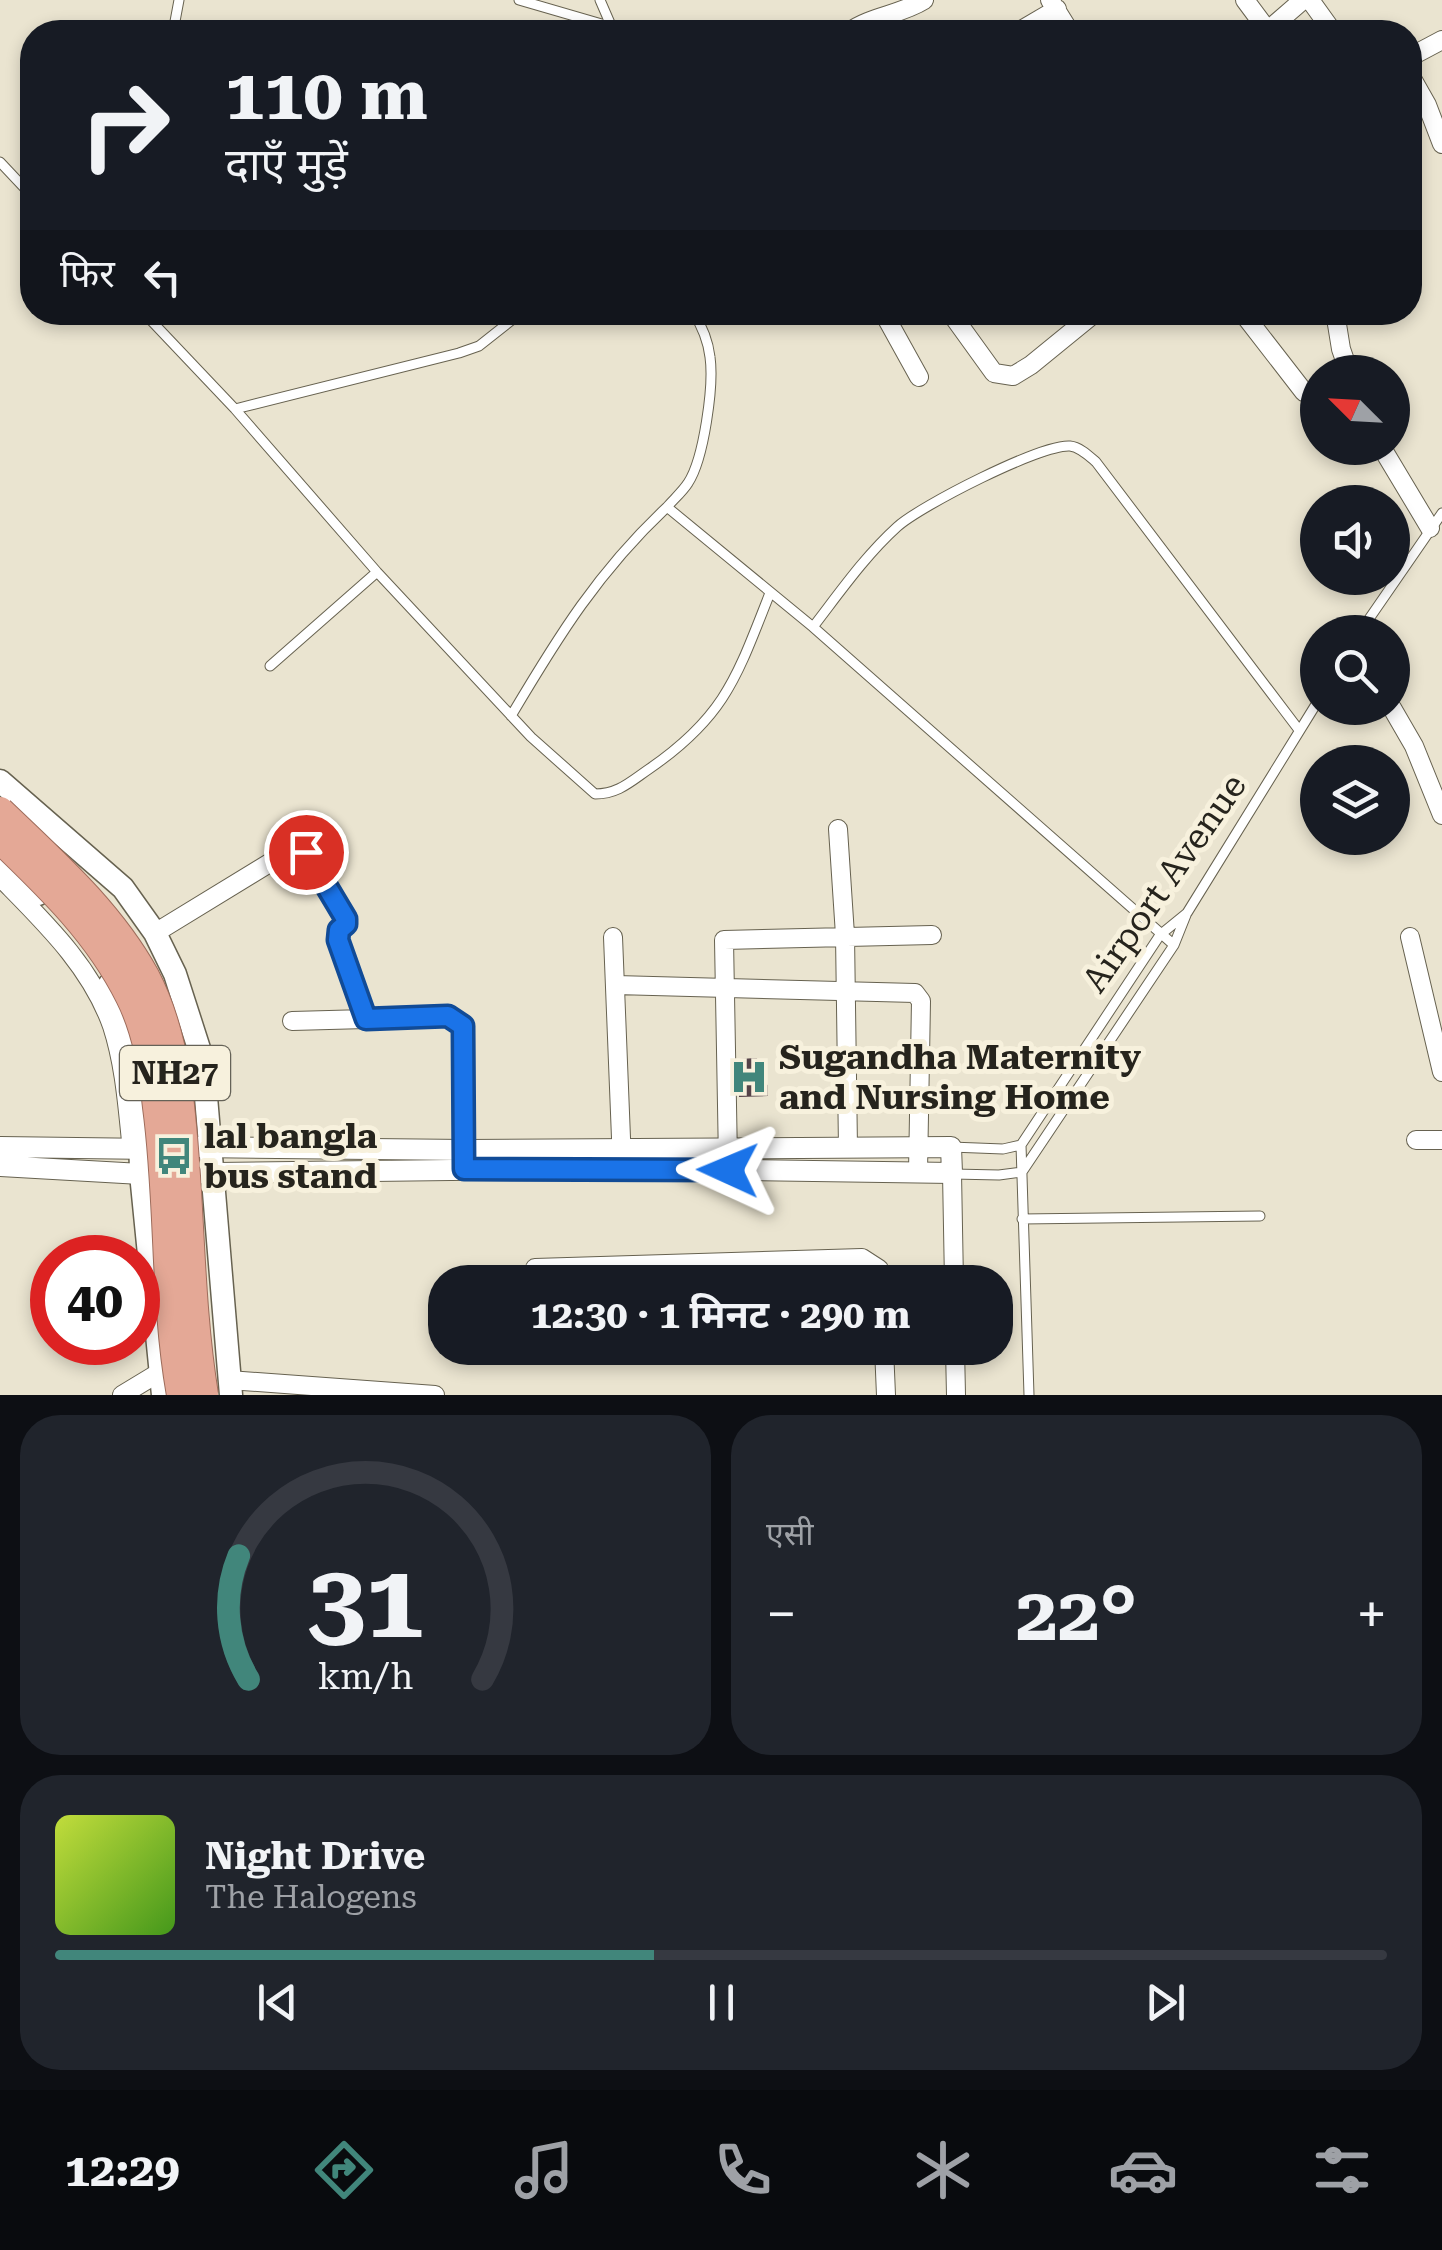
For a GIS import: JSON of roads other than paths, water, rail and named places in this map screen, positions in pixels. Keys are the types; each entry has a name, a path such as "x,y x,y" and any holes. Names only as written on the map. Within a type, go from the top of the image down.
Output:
{"highway":[{"name":"NH27","path":"0,811 54,862 119,934 160,1008 180,1105 197,1350 204,1395"},
{"name":"NH27","path":"0,839 80,920 107,956 140,1022 162,1138 181,1395"}],"main road":[{"path":"0,782 123,888 154,933 175,974 203,1061 230,1388"},
{"path":"0,859 81,938 116,997 134,1055 136,1149 162,1384"}],"street":[{"path":"870,20 924,0"},
{"path":"1282,20 1306,0 1323,20"},
{"path":"1033,20 1053,4"},
{"path":"1422,96 1442,144"},
{"path":"891,325 919,377"},
{"path":"959,325 990,369 1002,376 1012,376 1031,366 1080,325"},
{"path":"1252,325 1300,387"},
{"path":"1337,325 1343,355"},
{"path":"1392,465 1430,528"},
{"path":"1401,725 1442,815"},
{"path":"1420,763 1442,758"},
{"path":"838,829 845,935 848,1148"},
{"path":"154,933 299,848 306,852 346,919 338,940 366,1019"},
{"path":"0,877 52,930 78,964 111,1024 136,1149"},
{"path":"728,1159 722,946 728,938 932,934"},
{"path":"1410,936 1442,1072"},
{"path":"614,937 622,1159"},
{"path":"616,985 914,994 921,1001 918,1172"},
{"path":"292,1021 448,1016 463,1026 464,1160"},
{"path":"1416,1140 1442,1140"},
{"path":"0,1146 335,1148 464,1160"},
{"path":"728,1159 848,1148 951,1146 954,1265"},
{"path":"333,1170 335,1148"},
{"path":"0,1166 141,1174 333,1170 464,1160 728,1159 952,1174"},
{"path":"634,1265 862,1258 873,1265"},
{"path":"885,1365 886,1395"},
{"path":"956,1365 956,1395"},
{"path":"122,1395 162,1384"},
{"path":"230,1388 435,1395"}],"lane":[{"path":"519,0 582,20"},
{"path":"0,162 20,183"},
{"path":"155,325 510,716 595,794 613,794 683,746 718,708 770,593"},
{"path":"234,409 459,353 478,346 505,325"},
{"path":"510,716 606,569 690,481 699,456 710,376 710,356 702,325"},
{"path":"813,627 868,555 900,524 948,493 1033,457 1070,446 1083,450 1096,462 1300,730"},
{"path":"667,507 813,627 1174,944"},
{"path":"1371,615 1442,513"},
{"path":"270,666 376,572"},
{"name":"Airport Avenue","path":"1021,1145 1160,934 1186,912 1303,725"},
{"path":"952,1174 1022,1172 1174,944 1186,912"},
{"path":"951,1146 1002,1149 1021,1145 1029,1395"},
{"path":"1022,1219 1260,1216"}],"place":[{"name":"Sugandha Maternity and Nursing Home","path":"749,1077"},
{"name":"lal bangla bus stand","path":"174,1156"}]}
